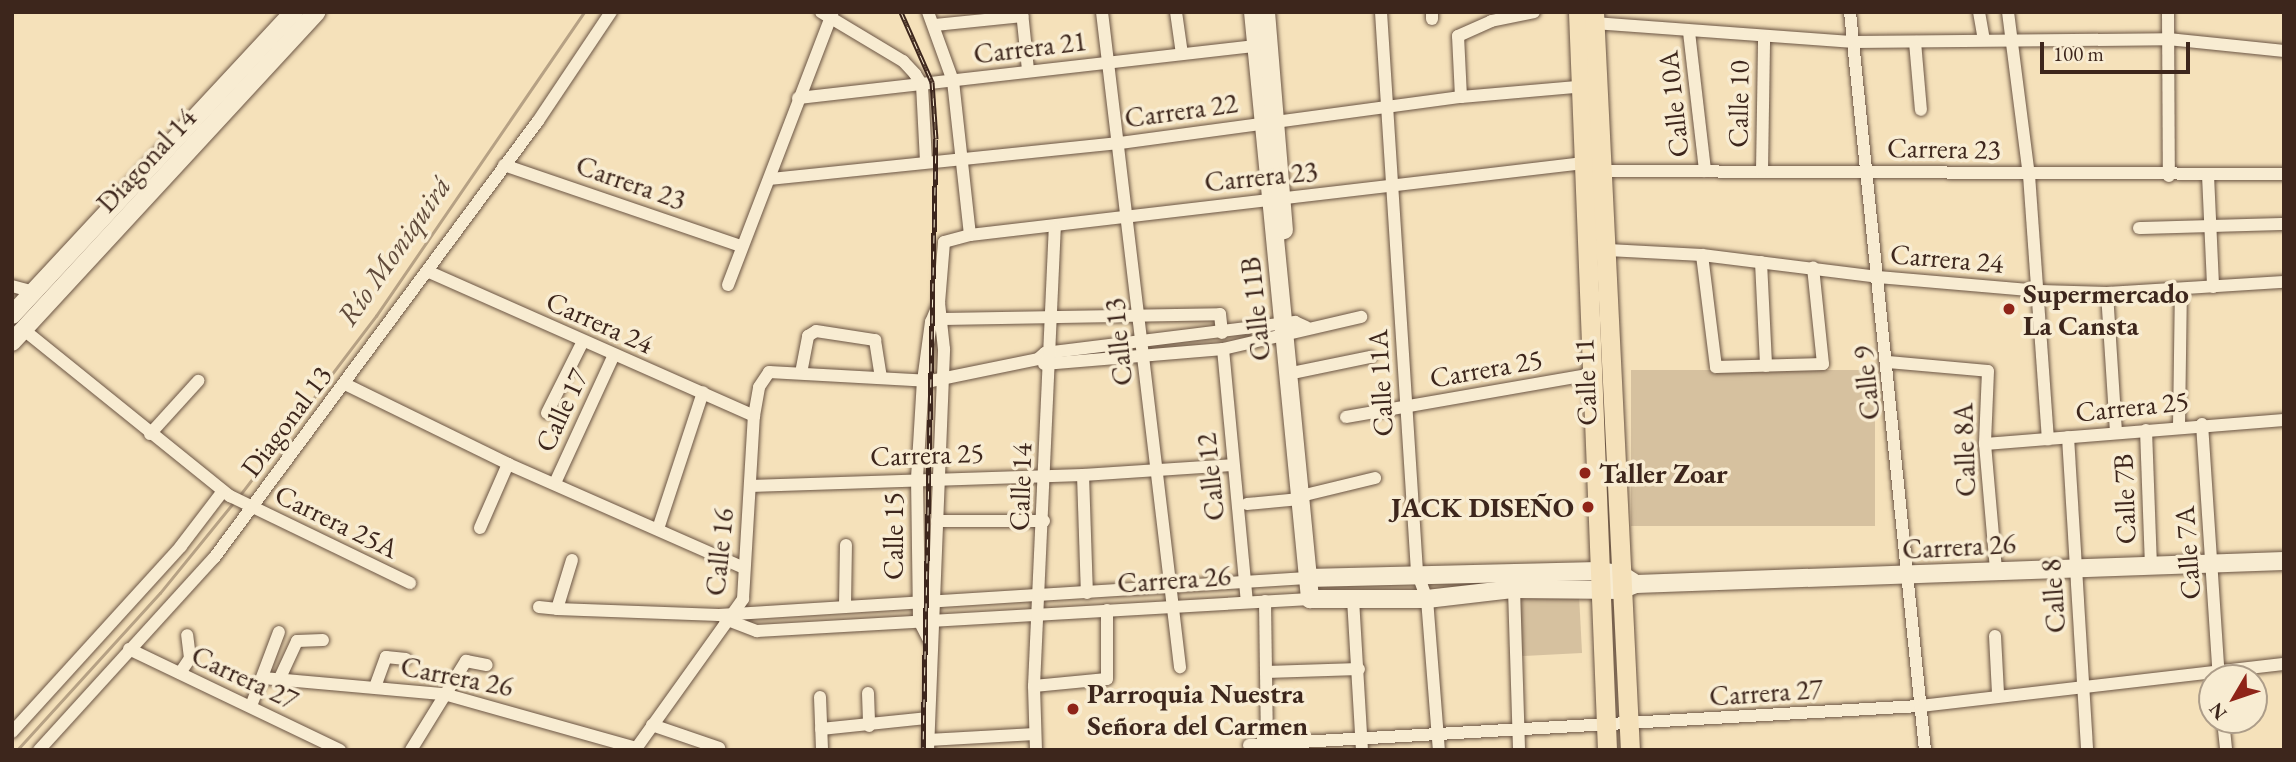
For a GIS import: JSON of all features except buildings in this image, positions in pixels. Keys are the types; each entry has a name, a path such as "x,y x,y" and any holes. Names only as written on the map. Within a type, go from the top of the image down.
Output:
{"main road":[{"name":"Calle 11","path":"1589,16 1590,86 1584,163 1607,750"},
{"name":"Calle 11","path":"1590,86 1603,171 1608,250 1626,583 1630,750"}],"street":[{"name":"Diagonal 14","path":"16,329 34,292 294,12"},
{"name":"Diagonal 14","path":"16,329 317,12"},
{"name":"Diagonal 13","path":"595,33 600,12"},
{"name":"Diagonal 13","path":"39,750 214,558 247,505 345,384 611,12"},
{"path":"928,12 936,20 953,81 964,161 970,235"},
{"name":"Calle 13","path":"1102,12 1129,216 1180,667"},
{"path":"1177,12 1182,54"},
{"name":"Calle 11B","path":"1253,12 1262,45 1274,199 1293,329 1304,496"},
{"name":"Calle 11B","path":"1262,45 1266,12"},
{"name":"Calle 11A","path":"1381,12 1394,186 1405,407 1418,572 1427,599 1439,750"},
{"path":"1461,97 1455,42 1466,30 1491,17 1534,12"},
{"name":"Calle 9","path":"1850,12 1910,575 1925,750"},
{"path":"1979,12 1984,40"},
{"path":"2008,12 2029,175 2040,291 2048,439"},
{"path":"2168,12 2169,176"},
{"path":"729,285 741,246 770,179 829,13 903,61 922,85 926,162"},
{"path":"936,20 1022,14 1028,71"},
{"path":"1589,16 1689,32 1854,42 2168,39 2284,51"},
{"name":"Calle 10A","path":"1689,32 1705,171"},
{"name":"Calle 10","path":"1762,171 1764,37"},
{"path":"1915,42 1921,110"},
{"name":"Carrera 21","path":"798,98 1262,45"},
{"name":"Carrera 22","path":"770,179 926,162 964,161 1461,97 1590,86"},
{"name":"Carrera 23","path":"944,242 970,235 1584,163"},
{"name":"Carrera 23","path":"504,165 741,246"},
{"name":"Carrera 23","path":"1603,171 1868,171 2169,176 2284,174"},
{"path":"2208,175 2213,287"},
{"path":"2138,228 2284,224"},
{"name":"Calle 14","path":"1036,750 1034,686 1046,475 1046,359 1053,317 1055,227"},
{"name":"Calle 15","path":"930,642 919,620 917,478 923,381 939,303 944,242"},
{"name":"Carrera 24","path":"1608,250 1702,255 1878,277 2040,291 2107,293 2284,282"},
{"path":"1702,255 1716,367 1823,364 1813,268"},
{"path":"1761,262 1766,366"},
{"name":"Carrera 24","path":"427,271 613,357 703,392 754,416"},
{"path":"12,286 34,292"},
{"path":"2179,427 2181,290"},
{"name":"Calle 7B","path":"2107,293 2116,433"},
{"name":"Calle 15","path":"928,745 930,642 935,600 943,377 943,319 939,303"},
{"path":"943,319 1220,314 1222,334"},
{"path":"1144,349 1223,349 1293,329 1361,317"},
{"name":"Carrera 25A","path":"16,329 226,494 410,583"},
{"path":"881,378 875,340 816,331 808,336 801,373 923,381 1046,359 1144,349 1222,334 1293,329"},
{"name":"Calle 11B","path":"1293,329 1314,599"},
{"path":"547,413 583,341"},
{"name":"Calle 12","path":"1223,349 1247,601"},
{"name":"Calle 17","path":"555,483 613,357"},
{"path":"1297,372 1370,357"},
{"name":"Calle 8A","path":"1888,362 1989,371 1985,444 1996,570"},
{"name":"Calle 16","path":"636,749 728,616 743,599 754,416 760,387 769,372 801,373"},
{"name":"Carrera 25","path":"1346,416 1593,374"},
{"path":"150,434 198,381"},
{"path":"345,384 508,464 744,568"},
{"path":"658,529 703,392"},
{"name":"Carrera 25","path":"1985,444 2202,424 2284,420"},
{"name":"Calle 7A","path":"2202,424 2218,664"},
{"name":"Calle 7B","path":"2146,430 2151,566"},
{"name":"Calle 8","path":"2068,438 2087,750"},
{"path":"480,528 508,464"},
{"name":"Carrera 25","path":"750,486 917,478 1083,475 1232,465"},
{"path":"1083,475 1087,593"},
{"path":"1247,504 1304,496 1375,478"},
{"name":"Diagonal 13","path":"12,732 226,494"},
{"path":"937,521 1044,521"},
{"path":"845,606 846,545"},
{"path":"556,609 572,560"},
{"name":"Carrera 26","path":"539,607 728,616 918,600 1087,593 1418,572 1626,583 2284,561"},
{"name":"Carrera 26","path":"728,616 757,631 934,618 1247,601 1427,599 1599,580"},
{"path":"1514,589 1519,750"},
{"path":"1353,599 1362,745"},
{"path":"1265,601 1266,744"},
{"path":"1034,686 1102,681 1111,670 1107,610"},
{"path":"251,706 279,632"},
{"path":"180,673 190,659 187,635"},
{"path":"1995,636 1998,694"},
{"path":"279,680 297,642 323,640"},
{"name":"Carrera 27","path":"130,649 340,750"},
{"path":"374,687 386,657 406,659"},
{"path":"411,750 466,660 487,665"},
{"path":"1266,672 1359,669"},
{"name":"Carrera 27","path":"1249,746 1362,745 1438,736 1605,728 1920,706 2085,684 2198,676"},
{"name":"Carrera 26","path":"262,678 444,694 636,749"},
{"path":"868,693 869,726"},
{"path":"820,697 822,750"},
{"path":"821,729 928,718"},
{"path":"652,725 719,748"},
{"path":"928,745 1035,734"}],"shaded area":[{"path":"1631,370 1875,370 1875,526 1631,526"},
{"path":"1579,595 1582,653 1520,656 1517,598"}],"waterway":[{"name":"Río Moniquirá","path":"240,495 376,316 584,12"},
{"name":"Río Moniquirá","path":"17,750 160,593 234,502"}],"railway":[{"path":"901,12 932,82 936,139 923,750"}],"place":[{"name":"Supermercado La Cansta","path":"2009,309"},
{"name":"Taller Zoar","path":"1585,473"},
{"name":"JACK DISEÑO","path":"1588,507"},
{"name":"Parroquia Nuestra Señora del Carmen","path":"1073,709"}]}
